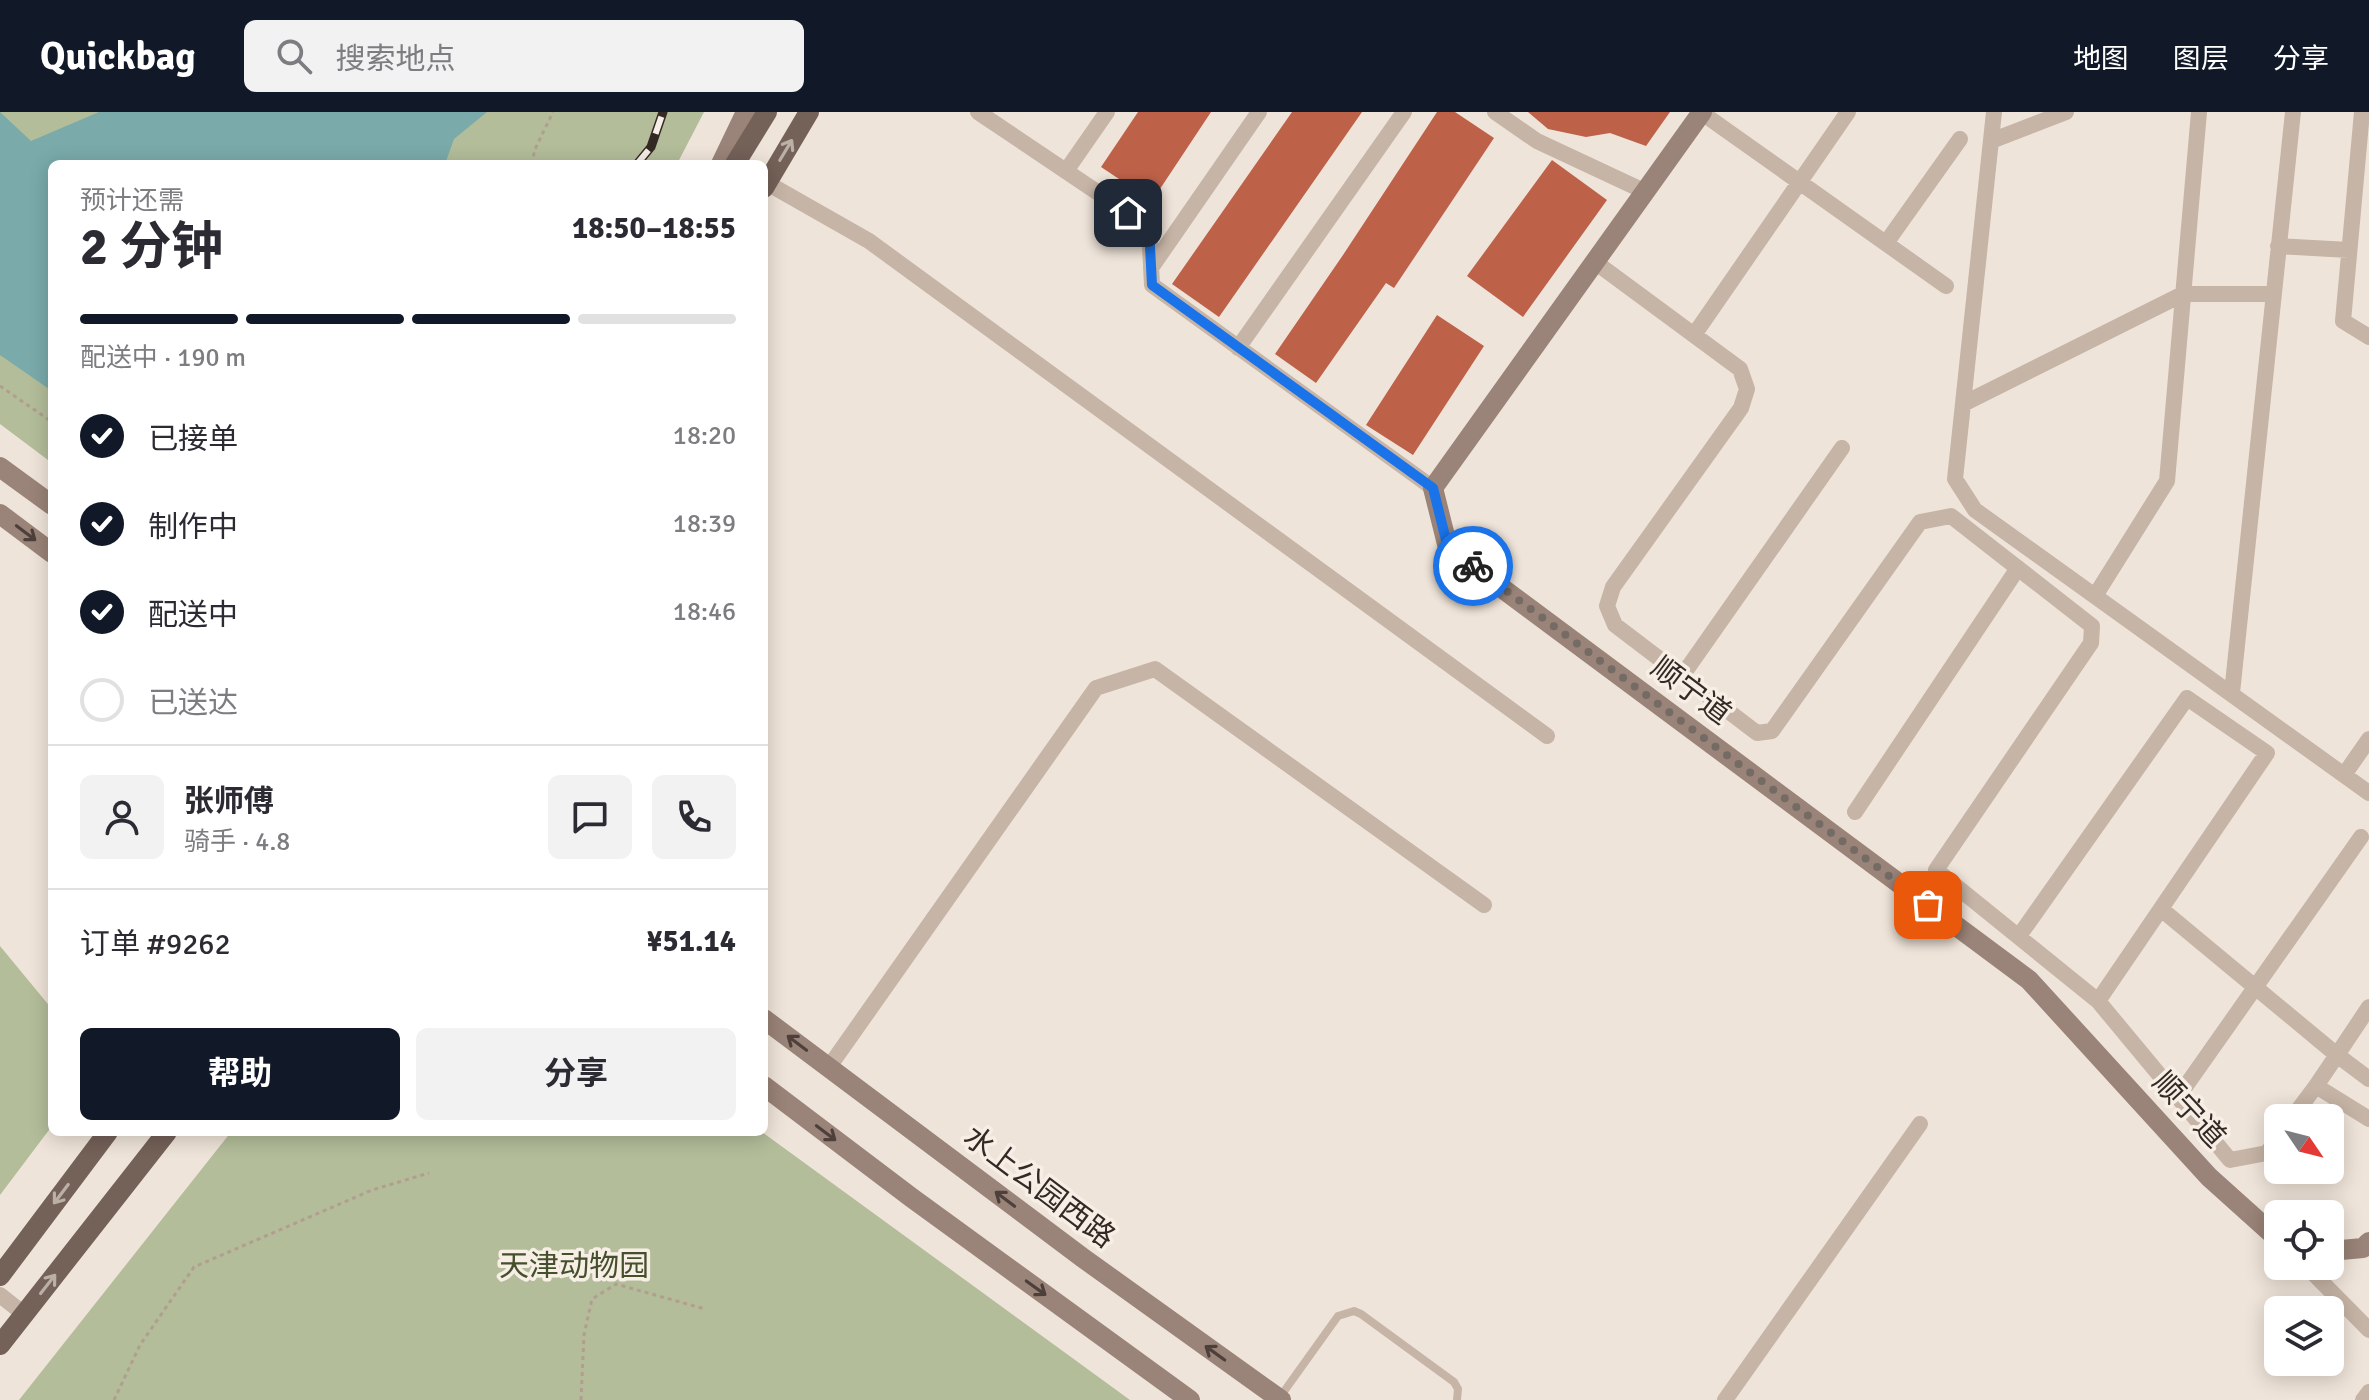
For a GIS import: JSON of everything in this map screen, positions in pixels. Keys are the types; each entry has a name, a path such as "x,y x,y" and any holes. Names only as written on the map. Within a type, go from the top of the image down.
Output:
{"main road":[{"path":"737,160 767,112"},
{"path":"768,180 809,112"},
{"path":"0,1276 105,1136"},
{"path":"0,1345 164,1136"}],"street":[{"path":"723,160 746,112"},
{"path":"978,112 1149,227 1152,285 1433,488 1702,112 1946,286"},
{"path":"1066,171 1107,112"},
{"path":"1151,268 1259,112"},
{"path":"1238,348 1404,112"},
{"path":"1495,112 1537,141 1646,192"},
{"path":"1694,335 1848,112"},
{"path":"1994,112 1955,479 1975,510 2369,793"},
{"path":"1991,141 2066,112"},
{"path":"2095,596 2167,481 2199,112"},
{"path":"2232,693 2293,112"},
{"path":"2362,112 2343,321 2369,337"},
{"path":"1886,243 1960,139"},
{"path":"768,187 869,241 1547,736"},
{"path":"2278,246 2349,250"},
{"path":"1595,262 1740,369 1747,389 1741,408 1613,587 1607,606 1615,625 1757,733 1772,731 1920,522 1951,516 2092,626 2091,643 1936,870 2098,1001 2230,1160 2264,1154"},
{"path":"1963,404 2183,294 2273,294"},
{"path":"1682,676 1842,448"},
{"path":"0,467 48,502"},
{"name":"顺宁道","path":"1433,488 1448,548 2029,980 2209,1177 2264,1226"},
{"path":"0,514 48,550"},
{"path":"1855,812 2018,568"},
{"path":"829,1067 1096,688 1155,669 1484,905"},
{"path":"2019,936 2187,698 2267,753 2098,1001"},
{"path":"2344,775 2369,739"},
{"path":"2178,1097 2361,837"},
{"path":"2161,909 2369,1079"},
{"path":"2302,1104 2369,1007"},
{"name":"水上公园西路","path":"768,1022 1083,1258 1279,1399"},
{"path":"2316,1086 2369,1119"},
{"path":"768,1089 1190,1400"},
{"path":"1725,1400 1920,1124"},
{"path":"2344,1250 2363,1248 2369,1242"},
{"path":"2320,1280 2369,1330"},
{"path":"0,1295 24,1314"},
{"path":"2363,1400 2369,1392"}],"lane":[{"path":"1279,1399 1338,1316 1354,1311 1454,1382 1458,1389 1457,1400"}],"path":[{"path":"533,160 553,112"},
{"path":"0,386 48,419"},
{"path":"114,1400 140,1345 194,1267 372,1190 429,1173"},
{"path":"581,1400 584,1335 592,1299 616,1284 705,1309"}],"green space":[{"path":"0,112 704,112 679,160 48,160 48,460 0,424"},
{"path":"0,946 48,1004 48,1131 0,1195"},
{"name":"天津动物园","path":"228,1136 767,1136 1130,1400 19,1400"}],"water":[{"path":"0,112 31,141 99,112 487,112 454,139 446,160 48,160 48,388 0,355"}],"building":[{"path":"1138,112 1211,112 1152,201 1101,167"},
{"path":"1292,112 1362,112 1219,317 1172,284"},
{"path":"1437,112 1455,112 1494,138 1394,288 1386,283 1316,383 1275,354"},
{"path":"1528,112 1670,112 1646,146 1610,133 1586,137 1548,129"},
{"path":"1552,160 1607,200 1523,317 1467,276"},
{"path":"1437,315 1484,346 1413,455 1366,425"}],"railway":[{"path":"640,160 651,147 663,112"}],"way so far":[{"path":"1473,566 1928,905"}],"route":[{"path":"1128,213 1149,227 1152,285 1433,488 1448,548 1473,566"}]}
